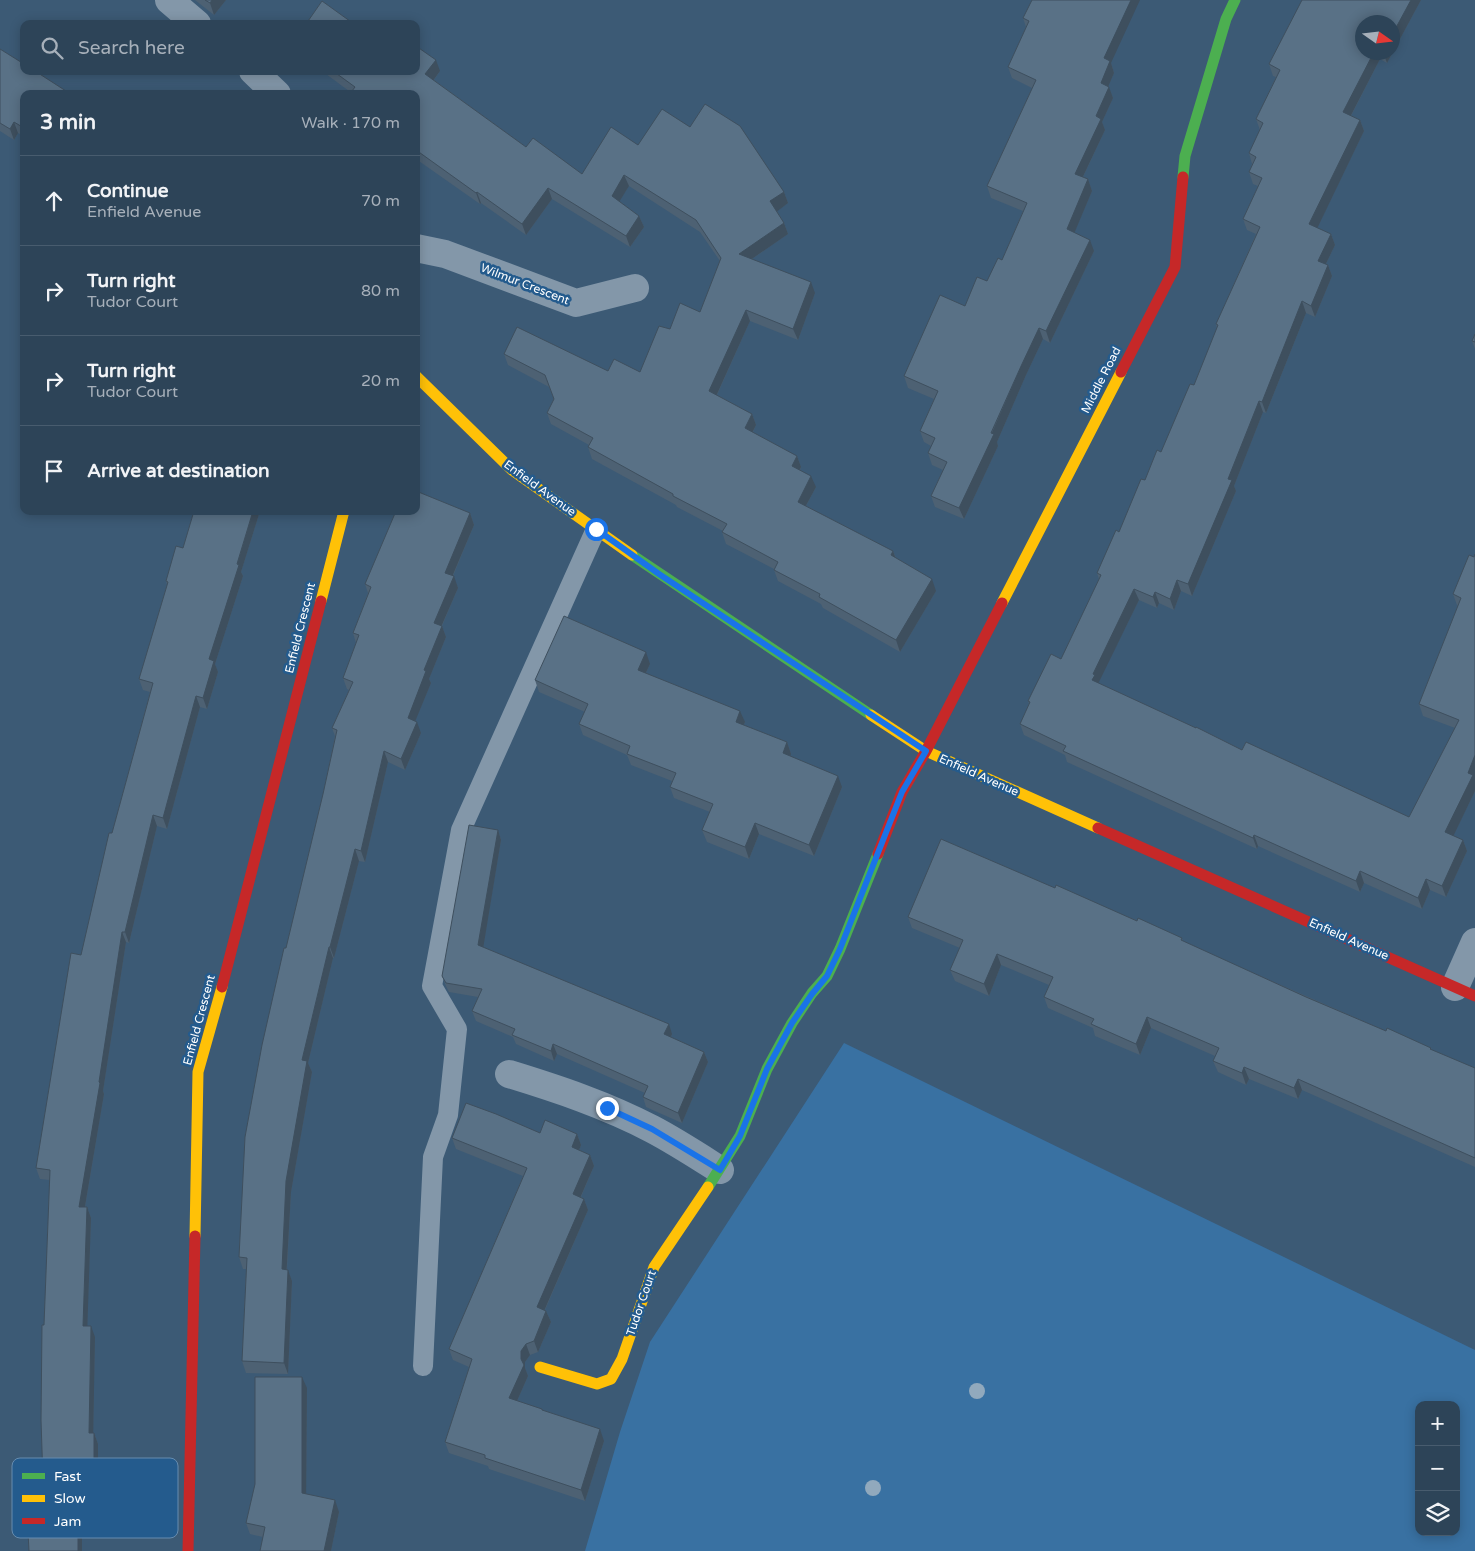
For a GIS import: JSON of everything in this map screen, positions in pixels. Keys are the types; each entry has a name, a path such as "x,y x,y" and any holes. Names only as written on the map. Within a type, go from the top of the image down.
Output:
{"street":[{"name":"Middle Road","path":"926,751 1175,267 1185,156 1226,19 1235,0"},
{"path":"257,75 273,90"},
{"name":"Wilmur Crescent","path":"420,249 445,254 576,303 635,288"},
{"name":"Enfield Avenue","path":"420,380 512,470 659,574 926,751 1465,991"},
{"name":"Enfield Crescent","path":"188,1551 198,1072 225,976 343,515"},
{"name":"Tudor Court","path":"540,1367 597,1384 611,1380 622,1359 654,1267 720,1170 740,1136 767,1069 788,1030 812,994 827,976 840,949 902,792 926,751"},
{"path":"1465,991 1475,942"},
{"path":"509,1074 560,1090 607,1108 652,1129 720,1170"}],"lane":[{"path":"423,1366 433,1157 448,1115 457,1029 432,986 462,830 596,529"}],"shaded area":[{"path":"844,1043 1475,1350 1475,1551 585,1551 620,1432 650,1342"}],"building":[{"path":"1032,0 1131,0 1104,58 1110,61 1101,83 1109,87 1096,116 1101,119 1075,174 1088,179 1067,229 1090,240 1046,331 1039,328 991,433 994,434 959,508 931,496 947,462 928,453 935,438 920,431 938,391 904,376 940,295 965,306 977,277 987,281 998,258 1002,260 1027,203 987,186 1036,80 1008,67 1029,21 1023,18"},
{"path":"1302,0 1411,0 1400,20 1400,15 1355,15 1355,60 1370,60 1343,112 1360,120 1309,224 1331,234 1318,261 1328,265 1311,306 1302,301 1262,402 1259,401 1228,479 1232,480 1188,584 1177,580 1170,599 1155,592 1153,597 1134,589 1093,674 1095,675 1092,680 1242,750 1246,742 1409,817 1459,720 1419,704 1461,598 1453,594 1469,555 1474,557 1475,554 1475,755 1468,773 1473,775 1445,832 1463,840 1442,886 1426,879 1418,898 1360,871 1356,881 1254,835 1253,838 1063,751 1066,746 1020,724 1030,702 1028,701 1051,654 1061,659 1101,575 1097,573 1116,530 1119,532 1141,479 1145,480 1157,450 1161,452 1190,384 1194,385 1218,325 1216,324 1260,227 1243,219 1262,178 1249,172 1256,157 1249,153 1263,123 1256,119 1280,70 1269,64"},
{"path":"322,1 348,20 309,20"},
{"path":"0,49 20,62 20,75 41,75 64,90 20,90 20,126 14,122 10,129 0,123"},
{"path":"420,49 436,60 425,74 526,147 533,138 582,174 611,127 638,145 662,109 690,127 705,104 740,126 784,192 770,201 784,223 739,254 811,282 793,329 746,310 709,391 752,414 745,428 797,456 792,466 811,476 798,502 893,551 891,555 932,579 896,640 819,597 820,594 774,570 778,562 722,532 727,524 673,496 673,494 588,447 593,438 547,413 554,399 545,375 504,354 517,327 608,371 614,359 640,372 659,326 670,329 680,303 700,312 721,258 696,220 624,175 612,196 639,216 626,236 548,188 522,224 420,153 420,90 353,90 355,87 338,75 420,75"},
{"path":"420,493 470,513 445,573 454,576 434,623 442,626 424,670 426,671 408,718 417,722 401,759 384,751 361,851 355,849 302,1060 307,1061 286,1181 282,1269 288,1270 284,1363 242,1361 247,1258 239,1257 245,1137 262,1045 337,730 332,728 353,682 343,678 359,635 353,633 371,587 365,584 394,515 420,515"},
{"path":"193,515 252,515 237,564 239,565 209,659 214,661 203,698 196,696 163,818 153,815 125,932 122,932 100,1083 79,1207 87,1207 83,1326 91,1326 89,1433 94,1433 94,1458 42,1458 42,1325 44,1325 50,1170 36,1168 71,953 81,955 109,833 112,833 153,683 139,679 168,582 166,581 176,546 183,548"},
{"path":"564,616 646,652 638,670 740,711 736,722 787,742 783,753 838,776 809,845 755,823 745,847 702,830 713,804 670,787 676,773 627,754 630,746 579,724 588,704 535,680"},
{"path":"469,825 498,830 478,945 669,1024 664,1034 704,1052 678,1113 643,1097 648,1086 553,1044 551,1051 512,1035 515,1029 472,1011 482,989 446,983 442,976"},
{"path":"941,839 1055,888 1056,885 1137,921 1138,918 1182,938 1181,940 1306,997 1386,1031 1387,1028 1475,1068 1475,1158 1298,1079 1294,1088 1244,1067 1242,1073 1213,1061 1219,1048 1147,1017 1136,1044 1091,1024 1094,1019 1044,997 1053,977 997,954 984,984 950,970 963,940 908,917"},
{"path":"466,1103 540,1133 545,1120 577,1134 572,1147 590,1155 573,1194 584,1199 537,1307 546,1311 534,1341 526,1344 521,1351 521,1359 524,1365 509,1398 600,1429 581,1490 485,1458 485,1455 445,1442 472,1359 449,1349 527,1168 452,1138"},
{"path":"255,1377 302,1377 302,1493 335,1500 324,1551 260,1551 265,1527 246,1523 255,1484"},
{"path":"28,1538 78,1538 78,1551 29,1551"}],"traffic: fast":[{"path":"1183,177 1185,156 1226,19 1235,0"},
{"path":"632,555 871,715"},
{"path":"708,1187 740,1136 767,1069 792,1023 812,993 827,976 840,949 878,854"}],"traffic: slow":[{"path":"1002,603 1121,372"},
{"path":"420,380 512,470 632,555"},
{"path":"321,601 343,515"},
{"path":"871,715 926,751 1098,828"},
{"path":"195,1236 198,1072 222,987"},
{"path":"540,1367 597,1384 611,1379 622,1359 654,1267 708,1187"}],"traffic: jam":[{"path":"1121,372 1175,267 1183,177"},
{"path":"222,987 321,601"},
{"path":"878,854 902,792 926,751 1002,603"},
{"path":"1098,828 1475,996"},
{"path":"188,1551 195,1236"}],"route":[{"path":"596,529 659,574 926,751 902,792 840,949 827,976 792,1023 767,1069 740,1136 720,1170 652,1129 607,1108"}]}
